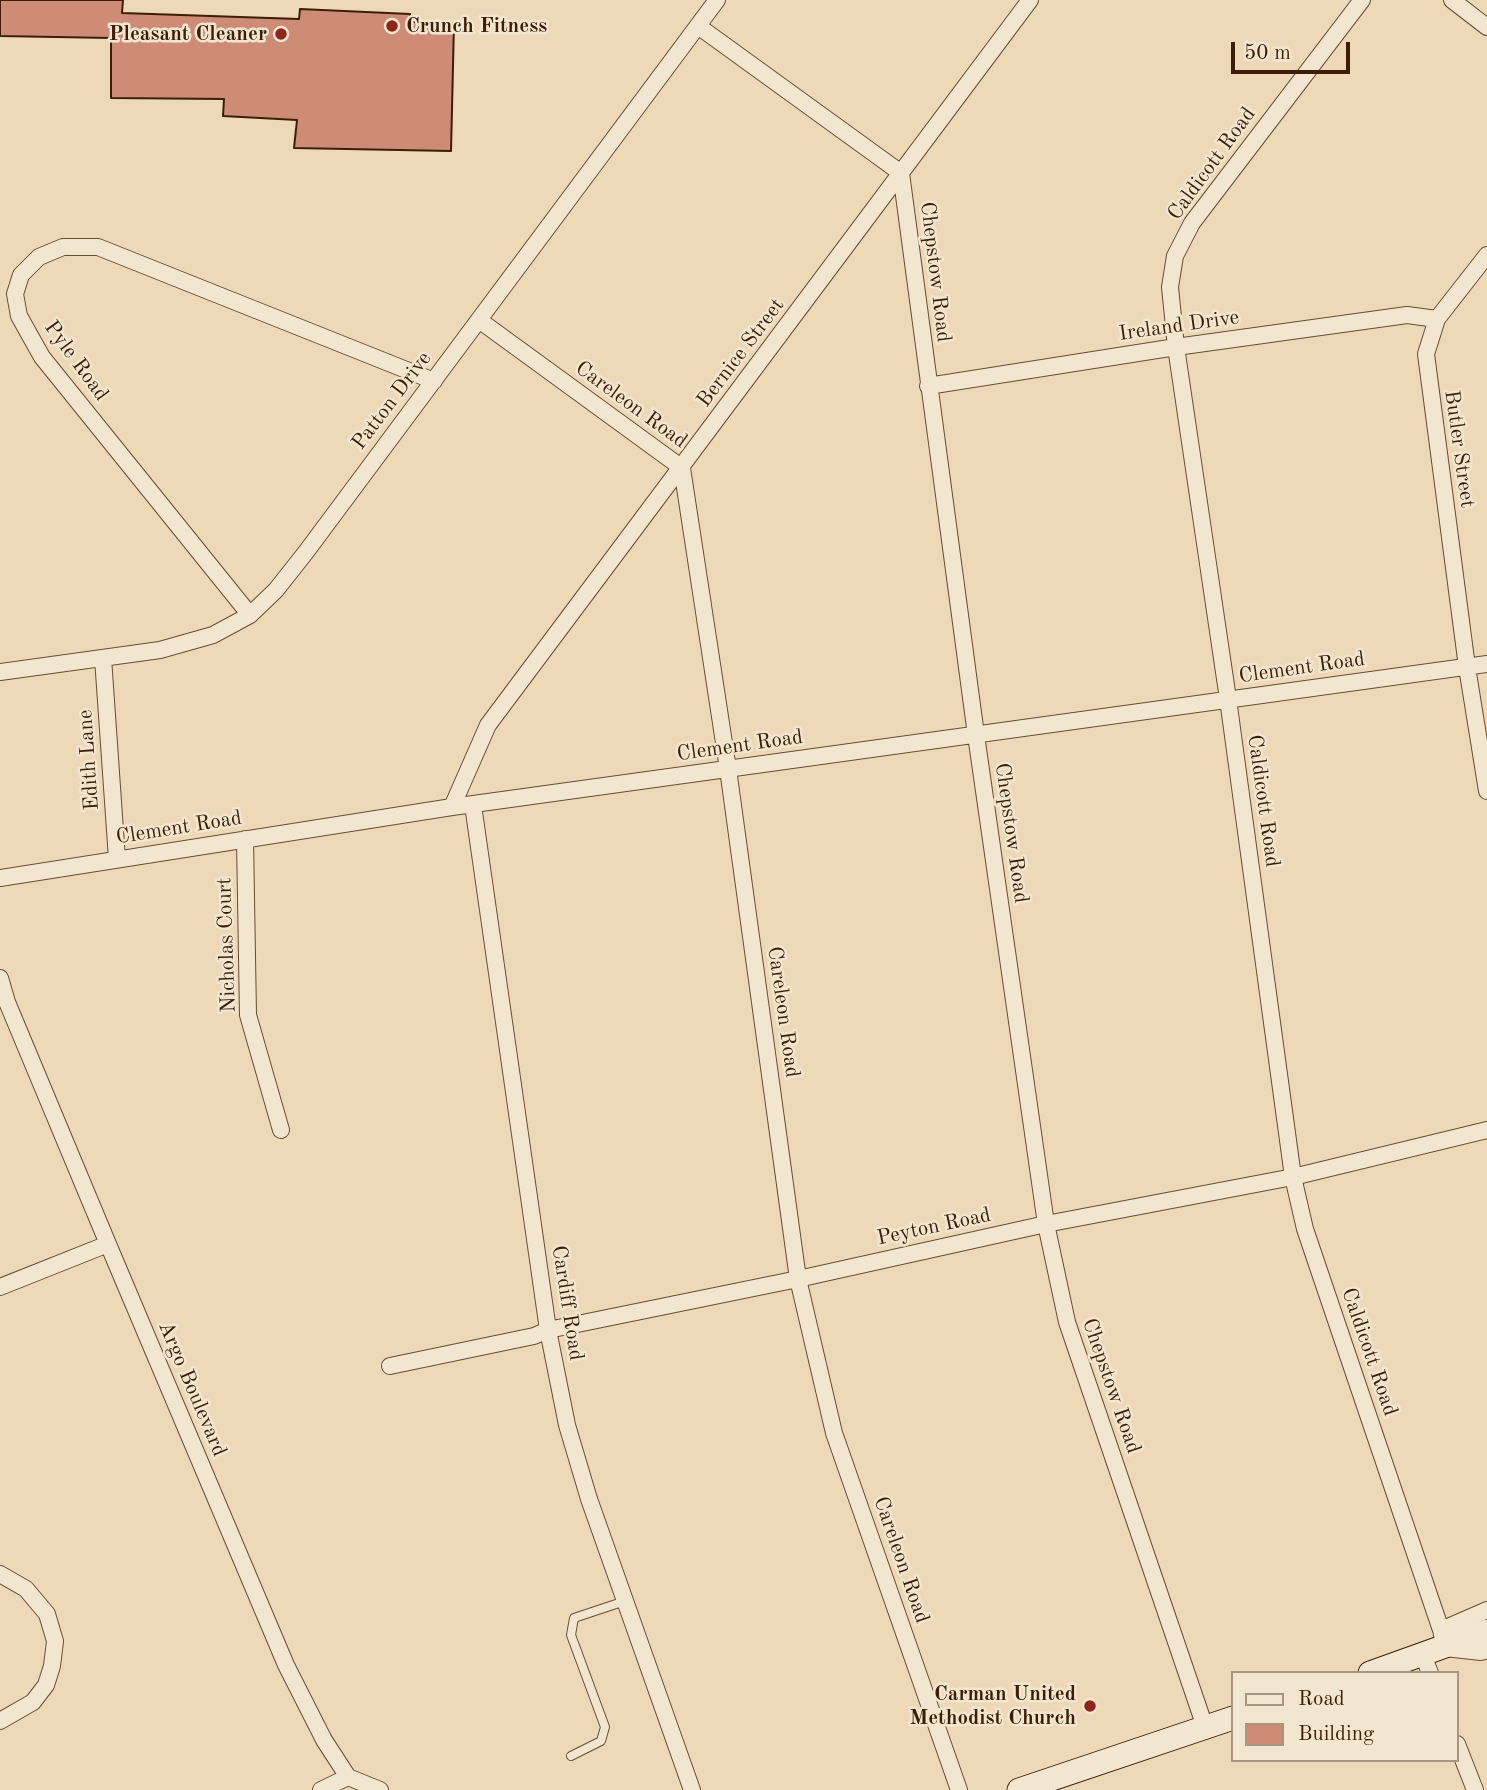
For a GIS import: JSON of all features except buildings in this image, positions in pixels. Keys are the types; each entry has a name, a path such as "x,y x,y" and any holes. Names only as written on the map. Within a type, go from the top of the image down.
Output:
{"main road":[{"path":"1376,1671 1487,1631"},
{"path":"1018,1790 1061,1784 1232,1718"}],"street":[{"name":"Patton Drive","path":"0,672 160,650 213,635 250,615 276,590 716,0"},
{"name":"Bernice Street","path":"452,807 488,724 1030,0"},
{"name":"Caldicott Road","path":"1362,0 1192,223 1175,256 1170,286 1176,347 1228,699 1293,1177 1305,1229 1435,1651"},
{"path":"1452,0 1487,27"},
{"path":"698,26 901,173"},
{"name":"Chepstow Road","path":"901,173 976,735 1046,1224 1067,1322 1205,1727"},
{"name":"Pyle Road","path":"250,615 42,357 19,316 15,294 21,275 39,257 63,247 98,247 434,381"},
{"name":"Butler Street","path":"1487,255 1437,319 1426,354 1467,667 1487,791"},
{"name":"Ireland Drive","path":"928,386 1176,347 1407,315 1437,319"},
{"name":"Careleon Road","path":"479,320 681,468 728,769 798,1279 834,1433 959,1790"},
{"name":"Edith Lane","path":"103,657 117,859"},
{"name":"Clement Road","path":"0,878 452,807 1487,664"},
{"name":"Cardiff Road","path":"473,805 548,1330 571,1437 589,1499 692,1790"},
{"name":"Nicholas Court","path":"245,839 248,1016 281,1130"},
{"name":"Argo Boulevard","path":"0,978 7,1002 286,1665 324,1740 348,1777"},
{"name":"Peyton Road","path":"390,1366 1046,1224 1293,1177 1487,1130"},
{"path":"0,1287 108,1244"},
{"path":"0,1574 26,1589 47,1614 55,1641 46,1685 33,1702 0,1721"},
{"path":"1435,1651 1487,1610"},
{"path":"1435,1651 1487,1650"},
{"path":"1459,1749 1475,1790"},
{"path":"321,1790 348,1777 380,1790"}],"lane":[{"path":"571,1756 601,1741 605,1727 572,1635 574,1618 625,1601"}],"place":[{"name":"Crunch Fitness","path":"392,26"},
{"name":"Pleasant Cleaner","path":"281,34"},
{"name":"Carman United Methodist Church","path":"1090,1706"}]}
